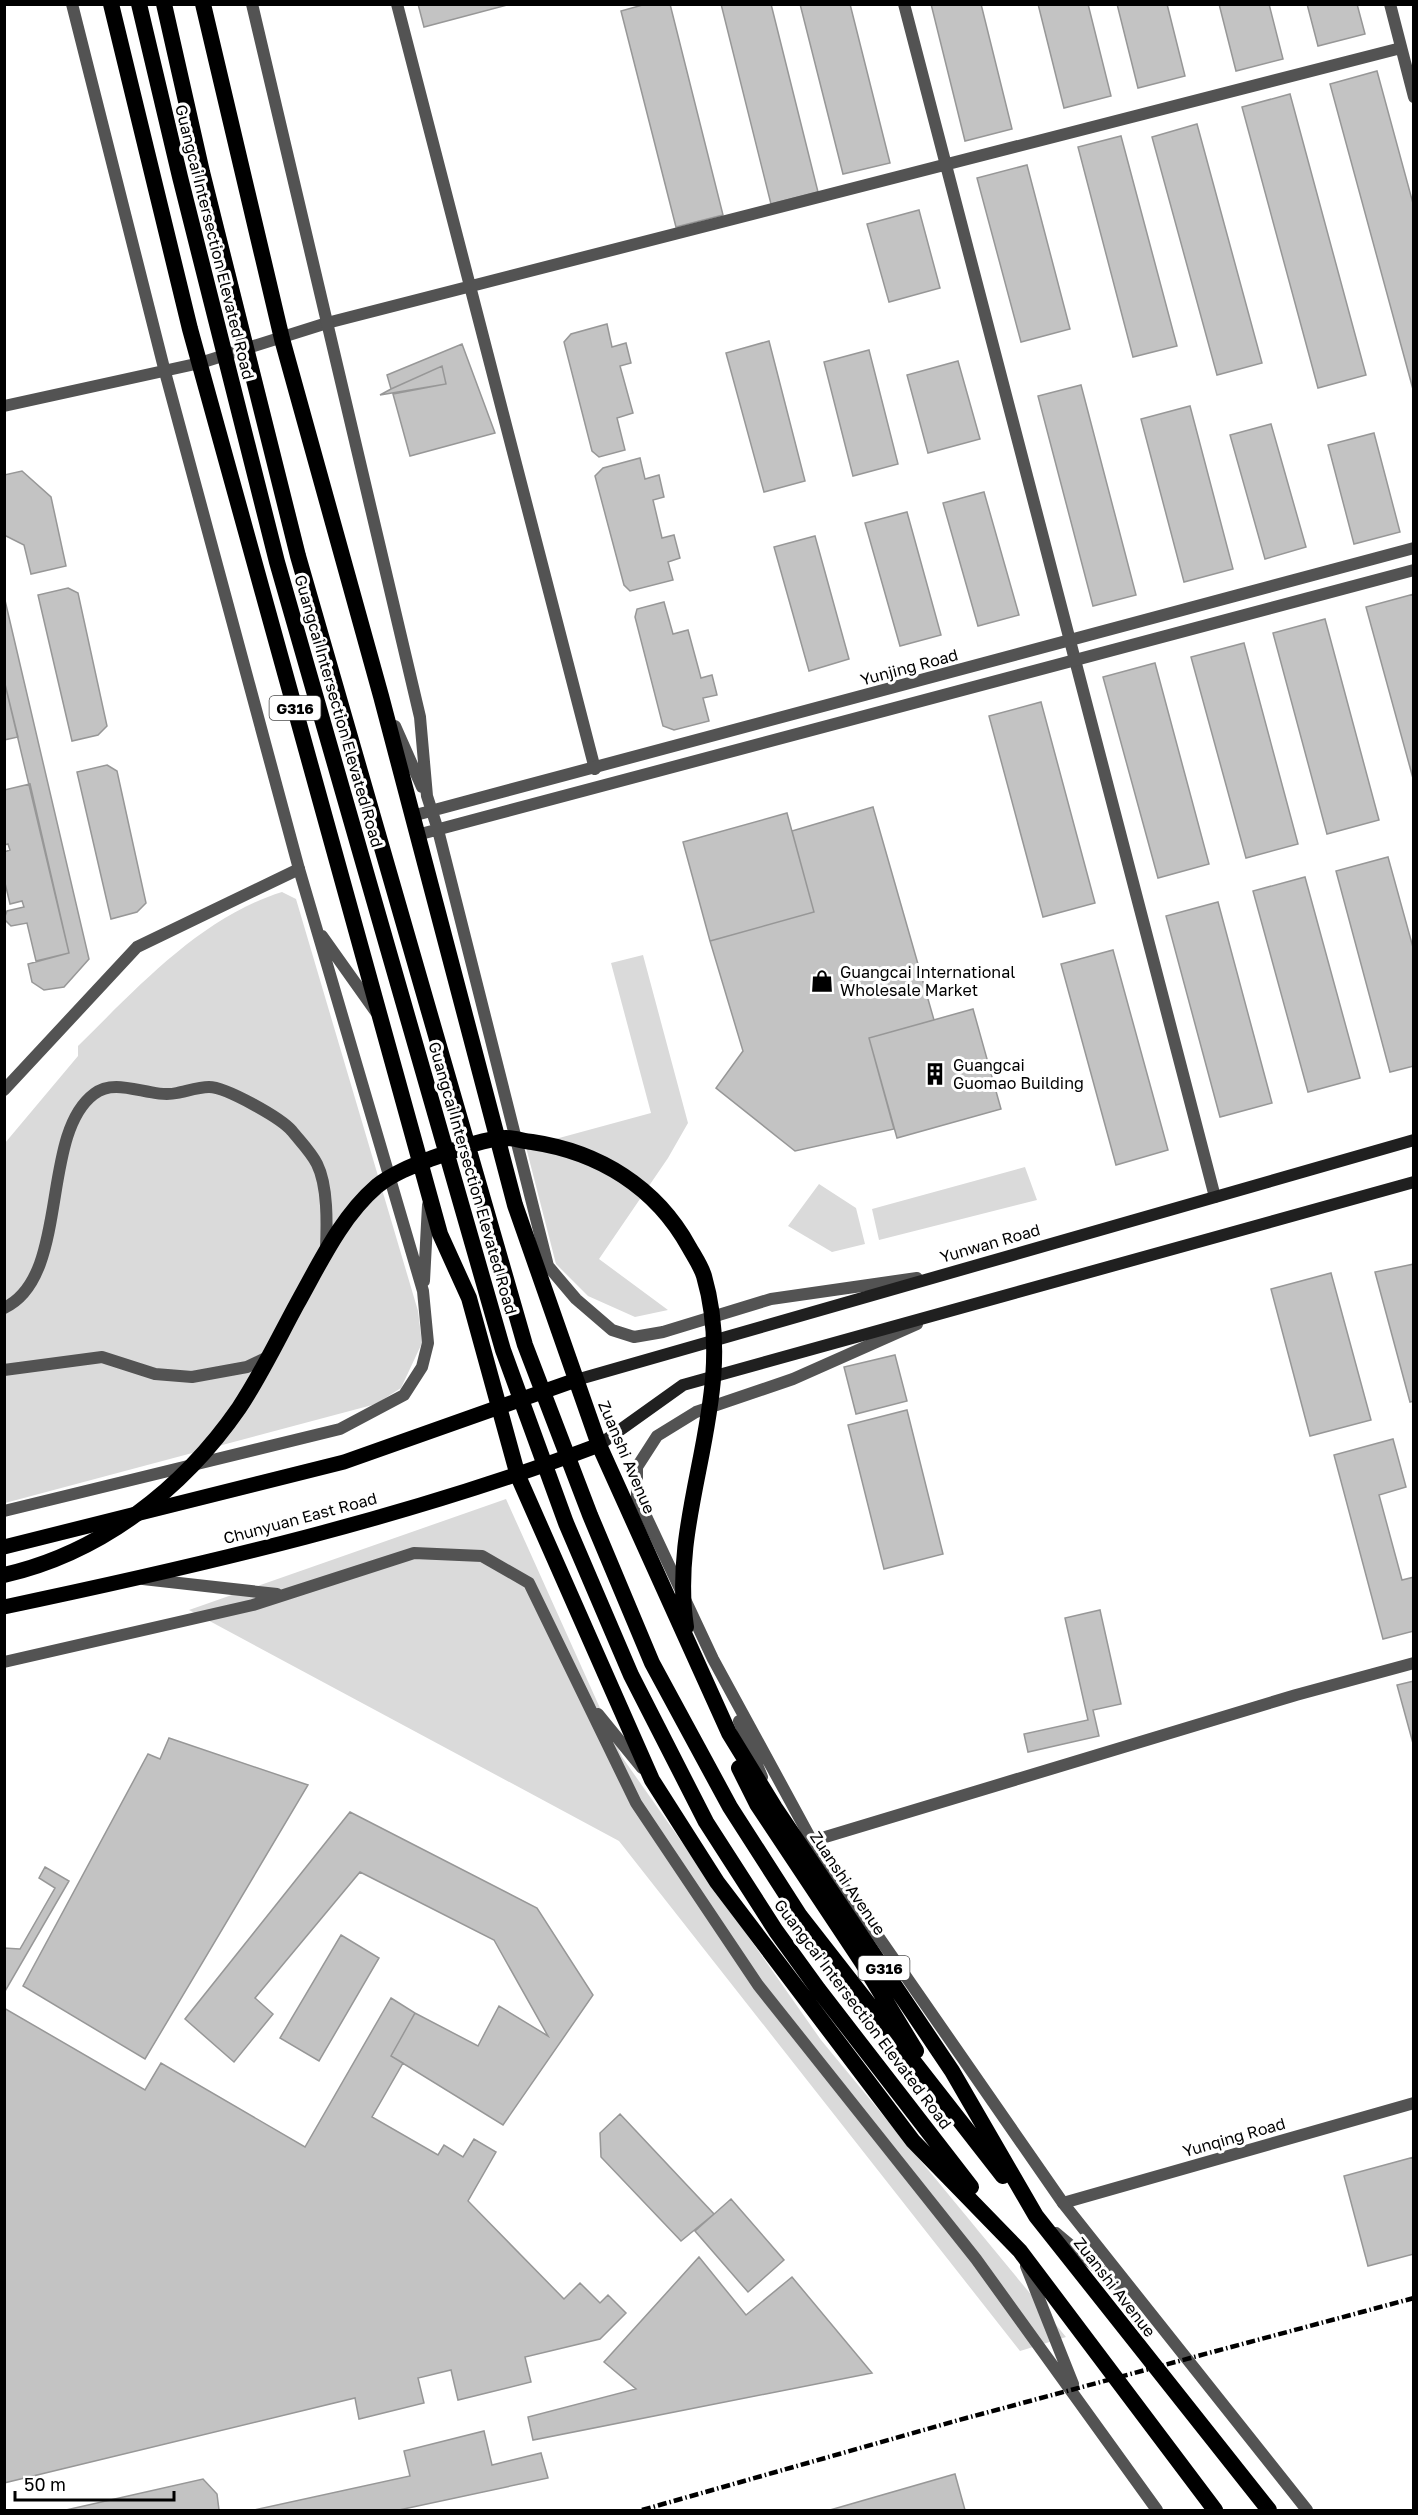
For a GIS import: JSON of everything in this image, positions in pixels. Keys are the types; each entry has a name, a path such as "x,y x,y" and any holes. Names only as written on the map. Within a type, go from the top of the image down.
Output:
{"highway":[{"name":"G316","path":"111,4 200,363 440,1234 469,1298 518,1476 652,1780 717,1882 913,2141 1020,2251 1215,2511"},
{"name":"Guangcai Intersection Elevated Road","path":"139,4 277,562 503,1350 566,1522 631,1675 706,1822 776,1931 818,1989 1020,2251"},
{"name":"Guangcai Intersection Elevated Road","path":"164,4 202,172 298,556 525,1345 586,1505 652,1663 730,1807 800,1916 961,2124 1036,2216"},
{"name":"G316","path":"203,4 282,339 381,696 515,1205 576,1380"},
{"path":"4,1575 70,1555 101,1539 170,1488 201,1459 240,1406 351,1210 380,1183 414,1165 458,1149 506,1138 557,1146 600,1162 635,1182 655,1200 678,1227 703,1273 714,1324 716,1362 713,1397 699,1463 686,1559 684,1612 691,1659 710,1709 757,1804 862,1962 961,2124"},
{"name":"Zuanshi Avenue","path":"576,1380 600,1445 729,1732 775,1808 952,2071 1036,2216 1269,2511"}],"main road":[{"name":"Yunwan Road","path":"576,1380 1413,1140"},
{"path":"600,1445 683,1385 1413,1182"},
{"path":"4,1547 344,1462 497,1406 576,1380"},
{"name":"Chunyuan East Road","path":"4,1607 138,1579 354,1522 518,1476 600,1445"}],"street":[{"path":"72,4 165,372 299,869 423,1291"},
{"path":"252,4 420,717 427,796"},
{"path":"398,4 595,769"},
{"path":"904,4 1215,1197"},
{"path":"1390,4 1413,97"},
{"path":"4,406 165,372 282,339 327,323 1401,48"},
{"name":"Yunjing Road","path":"412,816 595,769 1413,548"},
{"name":"Yunjing Road","path":"417,835 909,702 1413,570"},
{"path":"381,696 427,796 438,830 548,1266 576,1299 612,1330 634,1337 663,1332 771,1299 939,1275"},
{"path":"4,1090 137,947 299,869"},
{"path":"316,927 381,1020"},
{"path":"4,1308 17,1302 39,1272 72,1119 95,1093 118,1086 162,1096 210,1087 251,1102 289,1128 317,1165 327,1210 326,1253"},
{"path":"4,1511 340,1430 404,1395 422,1367 428,1342 423,1291 429,1192"},
{"path":"775,1808 713,1659 637,1497 637,1467 657,1436 696,1412 793,1379 948,1310"},
{"path":"4,1370 102,1357 155,1374 192,1377 248,1367 268,1357"},
{"path":"4,1662 253,1605 414,1553 482,1556 529,1583 636,1803 758,1985 976,2259 1157,2511"},
{"path":"138,1579 283,1595"},
{"path":"713,1659 812,1841 1063,2203 1307,2511"},
{"path":"812,1841 1296,1695 1413,1663"},
{"path":"584,1697 652,1780"},
{"name":"Yunqing Road","path":"1063,2203 1413,2103"},
{"path":"1036,2216 1147,2309"},
{"path":"1020,2251 1080,2402"}],"shaded area":[{"path":"282,892 296,899 418,1311 422,1343 401,1388 376,1404 5,1503 5,1143 78,1056 78,1046 147,978 197,936 224,918 252,903"},
{"path":"643,955 688,1123 668,1158 599,1259 668,1310 635,1317 588,1296 556,1264 526,1147 651,1113 611,963"},
{"path":"1025,1167 1037,1200 879,1240 872,1209"},
{"path":"819,1184 856,1208 865,1244 832,1252 788,1226"},
{"path":"506,1499 622,1757 821,2040 1066,2337 1020,2351 619,1841 189,1610"}],"building":[{"path":"418,4 511,4 424,27"},
{"path":"646,4 670,4 723,215 676,227 621,11"},
{"path":"721,4 771,4 818,192 771,204"},
{"path":"800,4 850,4 890,163 843,174"},
{"path":"931,4 981,4 1012,129 965,141"},
{"path":"1038,4 1088,4 1111,96 1064,108"},
{"path":"1117,4 1167,4 1185,76 1138,88"},
{"path":"1219,4 1269,4 1283,59 1236,71"},
{"path":"1307,4 1357,4 1365,34 1318,46"},
{"path":"1377,71 1414,207 1414,393 1330,84"},
{"path":"1290,94 1366,375 1318,388 1242,107"},
{"path":"1197,124 1262,363 1217,375 1152,137"},
{"path":"1121,136 1177,346 1133,357 1078,147"},
{"path":"1027,165 1070,329 1021,342 977,178"},
{"path":"919,210 940,288 889,302 867,224"},
{"path":"607,324 612,347 626,343 631,363 620,366 633,413 617,418 625,450 599,457 592,451 564,342 571,334"},
{"path":"769,341 805,481 764,492 726,353"},
{"path":"462,344 495,433 410,456 393,394 446,384 442,366 391,389 387,375"},
{"path":"869,350 898,464 853,476 824,362"},
{"path":"958,361 980,439 928,453 907,375"},
{"path":"442,366 446,384 380,395 391,389"},
{"path":"1081,385 1136,595 1093,606 1038,396"},
{"path":"1190,406 1233,569 1184,582 1141,419"},
{"path":"1271,424 1306,547 1265,559 1230,435"},
{"path":"1374,433 1400,532 1354,544 1328,445"},
{"path":"640,458 645,479 659,475 664,497 653,500 662,538 674,535 680,558 668,562 673,580 630,591 624,585 595,476 603,468"},
{"path":"22,471 51,497 66,566 31,574 24,545 4,535 4,475"},
{"path":"984,492 1019,615 978,626 943,503"},
{"path":"907,512 941,635 900,646 865,523"},
{"path":"815,536 849,659 809,671 774,547"},
{"path":"68,588 78,593 107,726 98,735 72,741 38,595"},
{"path":"1414,594 1414,782 1366,607"},
{"path":"4,596 89,959 64,987 44,990 32,982 28,964 69,953 4,680"},
{"path":"664,602 673,634 688,630 701,678 712,675 717,695 703,698 709,721 674,730 663,726 635,617 637,609"},
{"path":"1325,619 1379,820 1327,834 1273,633"},
{"path":"1244,643 1298,844 1246,858 1191,657"},
{"path":"1155,663 1209,864 1158,878 1103,677"},
{"path":"4,680 18,737 4,740"},
{"path":"1041,702 1095,903 1043,917 989,716"},
{"path":"107,765 117,771 146,903 137,912 111,919 77,772"},
{"path":"30,784 69,953 36,961 27,923 11,926 4,919 7,911 24,907 22,901 10,904 4,879 4,852 10,850 8,844 4,845 4,790"},
{"name":"Guangcai International Wholesale Market","path":"873,807 934,1020 869,1038 894,1129 795,1151 716,1088 743,1051 710,941 814,912 792,831"},
{"path":"787,813 814,912 710,941 683,842"},
{"path":"1388,857 1414,951 1414,1066 1390,1072 1336,871"},
{"path":"1305,877 1360,1078 1308,1092 1253,891"},
{"path":"1218,902 1272,1103 1220,1117 1166,916"},
{"path":"1113,950 1168,1150 1116,1165 1061,964"},
{"name":"Guangcai Guomao Building","path":"973,1009 1001,1109 897,1138 869,1038"},
{"path":"1414,1264 1414,1401 1410,1402 1375,1272"},
{"path":"1331,1273 1371,1420 1310,1436 1271,1289"},
{"path":"895,1355 907,1401 856,1414 844,1367"},
{"path":"907,1410 943,1554 884,1569 848,1425"},
{"path":"1393,1439 1406,1487 1379,1495 1402,1580 1414,1577 1414,1631 1383,1639 1334,1455"},
{"path":"1100,1610 1121,1704 1093,1710 1099,1736 1028,1752 1024,1734 1088,1720 1065,1618"},
{"path":"1414,1681 1414,1747 1397,1685"},
{"path":"169,1738 308,1785 145,2059 23,1986 148,1754 160,1759"},
{"path":"350,1812 537,1908 593,1995 503,2125 391,2056 415,2013 478,2046 499,2006 548,2036 494,1940 360,1872 255,1998 273,2014 234,2062 185,2019"},
{"path":"45,1867 69,1881 4,1993 4,1948 20,1949 55,1888 39,1878"},
{"path":"341,1935 379,1958 319,2061 280,2038"},
{"path":"391,1998 415,2013 391,2056 403,2063 372,2117 438,2155 444,2145 463,2157 474,2139 496,2152 468,2201 564,2299 580,2283 600,2303 608,2295 626,2313 600,2339 525,2357 531,2382 458,2400 451,2370 418,2378 424,2403 359,2419 355,2398 4,2483 4,2008 145,2090 161,2063 305,2147"},
{"path":"620,2114 714,2214 681,2241 601,2157 600,2133"},
{"path":"1414,2157 1414,2254 1368,2266 1344,2176"},
{"path":"731,2199 784,2260 748,2292 695,2231"},
{"path":"699,2257 746,2315 792,2277 872,2373 533,2440 528,2417 636,2389 604,2362"},
{"path":"484,2431 492,2465 541,2453 548,2478 399,2510 254,2510 410,2476 404,2451"},
{"path":"955,2474 965,2510 830,2510"},
{"path":"203,2479 217,2494 219,2510 66,2510"}],"railway":[{"path":"642,2510 959,2420 1414,2298"}],"place":[{"name":"Guangcai International Wholesale Market","path":"822,981"},
{"name":"Guangcai Guomao Building","path":"935,1074"}]}
